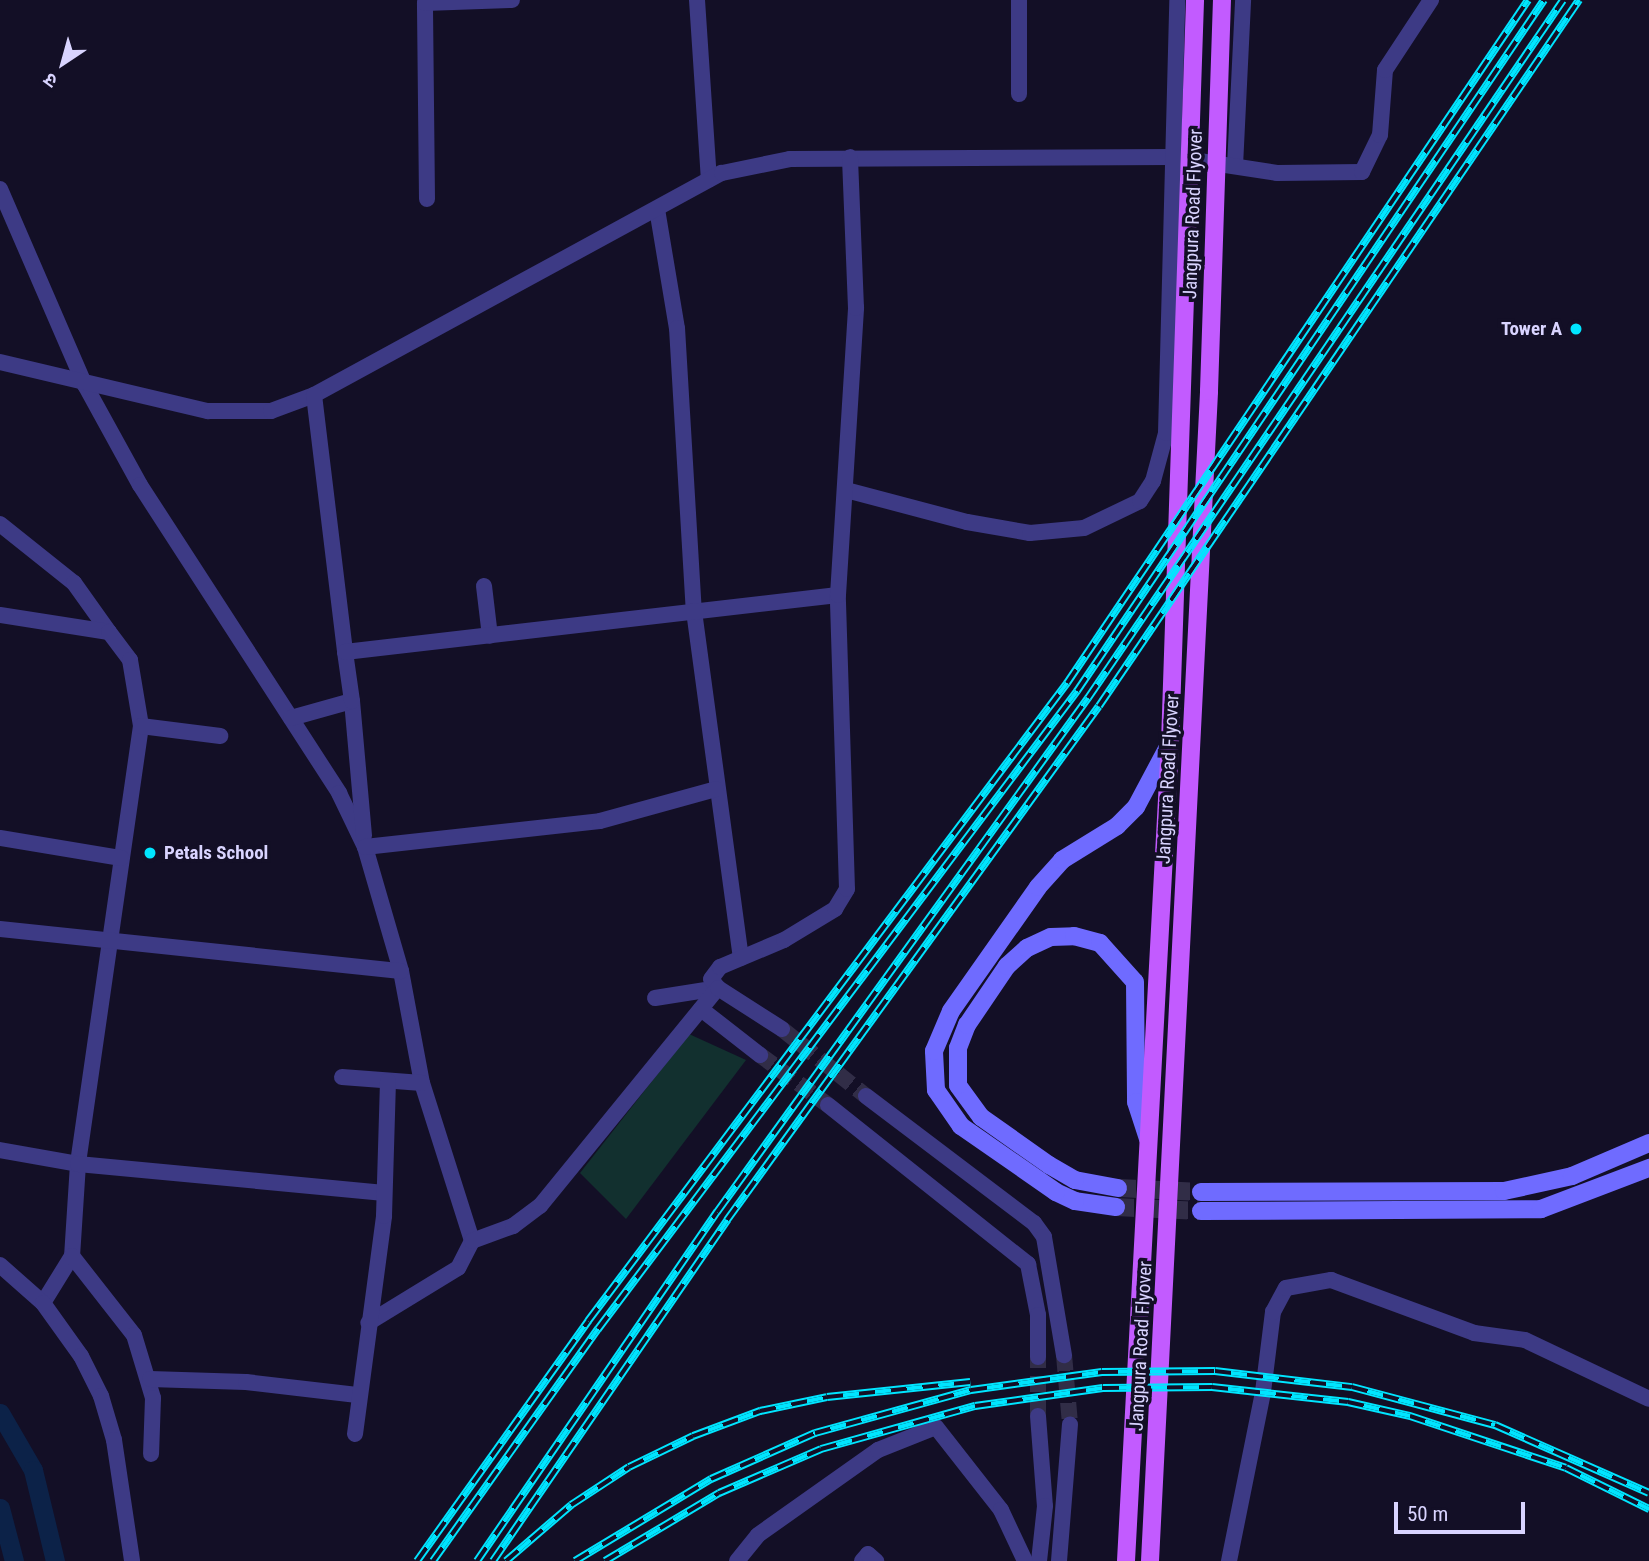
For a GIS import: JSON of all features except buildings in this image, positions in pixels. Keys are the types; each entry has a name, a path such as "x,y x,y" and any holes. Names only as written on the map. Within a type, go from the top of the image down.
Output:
{"main road":[{"name":"Jangpura Road Flyover","path":"1126,1561 1170,743 1195,0"},
{"name":"Jangpura Road Flyover","path":"1150,1561 1208,404 1222,0"},
{"path":"1116,1207 1075,1201 1037,1181 961,1126 936,1090 934,1051 951,1011 1062,860 1117,826 1136,807 1170,743"},
{"path":"1118,1188 1075,1180 1049,1165 981,1117 958,1085 958,1048 967,1025 1007,966 1027,948 1051,937 1074,936 1100,943 1135,982 1136,1102 1149,1142"},
{"path":"1201,1192 1504,1191 1572,1176 1649,1143"},
{"path":"1201,1211 1541,1209 1649,1168"}],"street":[{"path":"427,199 425,3 512,0"},
{"path":"697,0 709,180"},
{"path":"1019,94 1020,0"},
{"path":"846,490 977,524 1030,533 1084,528 1140,501 1153,481 1166,433 1177,0"},
{"path":"1235,166 1243,0"},
{"path":"0,362 208,411 271,411 314,395 722,173 790,159 1173,157 1315,174 1362,172 1380,135 1385,70 1432,0"},
{"path":"782,1029 718,988 713,974 741,958 784,940 835,909 846,889 838,595 857,271 850,158"},
{"path":"0,189 31,251 85,384 140,485 339,793 365,847 401,971 422,1083 472,1241"},
{"path":"657,209 677,328 694,611 741,958"},
{"path":"314,395 352,701 365,847"},
{"path":"0,524 74,583 130,660 141,726 78,1164 72,1256 43,1303"},
{"path":"484,586 490,636"},
{"path":"345,652 838,595"},
{"path":"0,615 109,632"},
{"path":"291,718 352,701"},
{"path":"141,726 220,736"},
{"path":"365,847 600,821 716,789"},
{"path":"0,838 121,858"},
{"path":"0,929 401,971"},
{"path":"655,998 718,988"},
{"path":"368,1322 458,1268 472,1241 513,1226 540,1206 718,988"},
{"path":"701,1009 760,1055"},
{"path":"342,1077 422,1083"},
{"path":"355,1434 357,1395 384,1216 382,1194 388,1081"},
{"path":"866,1096 1034,1223 1044,1237 1064,1355"},
{"path":"828,1105 1028,1264 1038,1315 1038,1357"},
{"path":"0,1150 78,1164 382,1194"},
{"path":"72,1256 120,1312 150,1379 151,1454"},
{"path":"0,1265 43,1303 81,1356 101,1396 116,1451 132,1561"},
{"path":"1229,1561 1264,1392 1273,1312 1286,1288 1331,1280 1474,1333 1525,1340 1649,1399"},
{"path":"150,1379 246,1382 357,1395"},
{"path":"1038,1416 1045,1506 1039,1561"},
{"path":"1059,1561 1070,1424"},
{"path":"737,1561 758,1535 878,1450 936,1427 1001,1510 1025,1561"},
{"path":"862,1561 868,1554 876,1561"}],"green space":[{"path":"689,1034 746,1060 626,1219 580,1173"}],"waterway":[{"path":"0,1413 33,1470 55,1561"},
{"path":"0,1508 14,1561"}],"tunnel":[{"path":"782,1029 866,1096"},
{"path":"760,1055 828,1105"},
{"path":"1118,1188 1201,1192"},
{"path":"1116,1207 1201,1211"},
{"path":"1064,1355 1070,1424"},
{"path":"1038,1357 1038,1416"}],"railway":[{"path":"417,1561 588,1321 1067,683 1528,0"},
{"path":"433,1561 598,1329 1077,691 1544,0"},
{"path":"477,1561 717,1212 1088,698 1563,0"},
{"path":"493,1561 727,1220 1099,706 1579,0"},
{"path":"575,1561 711,1479 815,1433 971,1390 1102,1372 1215,1371 1352,1387 1495,1425 1649,1493"},
{"path":"506,1561 571,1505 629,1467 693,1436 760,1411 827,1397 970,1382"},
{"path":"605,1561 719,1493 821,1449 975,1406 1103,1388 1212,1387 1348,1402 1410,1416 1566,1468 1649,1509"}],"place":[{"name":"Tower A","path":"1576,329"},
{"name":"Petals School","path":"150,853"}]}
